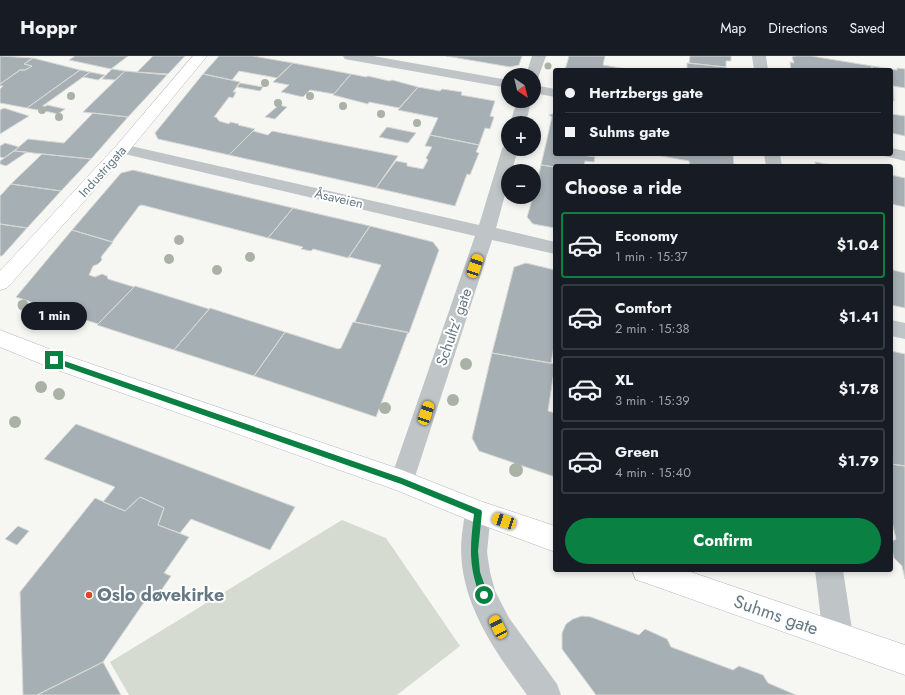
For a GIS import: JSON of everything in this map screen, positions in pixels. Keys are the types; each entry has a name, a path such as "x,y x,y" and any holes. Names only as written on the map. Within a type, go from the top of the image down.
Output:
{"street":[{"name":"Industrigata","path":"0,283 122,148 200,56"},
{"path":"350,56 501,83"},
{"path":"535,68 539,56"},
{"path":"759,56 761,68"},
{"path":"541,90 553,93"},
{"name":"Åsaveien","path":"122,148 553,248"},
{"path":"893,153 905,156"},
{"name":"Schultz’ gate","path":"402,481 486,231 508,156"},
{"path":"893,328 905,331"},
{"path":"2,341 402,481 478,512 553,538"},
{"path":"478,512 474,551 476,572 487,607 503,637 546,695"},
{"name":"Suhms gate","path":"652,572 905,660"},
{"path":"829,572 838,636"}],"shaded area":[{"path":"342,520 386,538 460,646 397,695 129,695 110,662"}],"building":[{"path":"0,56 33,58 24,64 32,66 25,70 20,70 0,84"},
{"path":"75,56 128,56 111,69 69,60"},
{"path":"153,56 185,56 168,74 137,72"},
{"path":"219,56 253,56 293,63 277,78 239,71 232,80 203,74"},
{"path":"446,56 522,56 519,65 510,67"},
{"path":"569,56 605,56 603,65 620,68 566,68"},
{"path":"690,56 731,56 731,61 726,61 726,67 689,63"},
{"path":"811,56 872,66 872,68 791,68 790,62 794,63 792,57"},
{"path":"33,58 80,70 27,108 0,103 0,89 3,86 0,86 0,84 20,70 25,70 32,66 24,64"},
{"path":"293,63 351,74 334,94 310,90 303,97 281,92 289,85 273,82"},
{"path":"687,63 726,67 726,68 687,68"},
{"path":"872,66 884,68 872,68"},
{"path":"897,68 905,69 905,88 893,86 893,69 897,70"},
{"path":"112,69 125,71 115,80 102,79"},
{"path":"80,70 90,72 37,110 27,108"},
{"path":"125,71 167,75 128,117 83,112"},
{"path":"90,72 105,75 98,80 83,77"},
{"path":"203,74 240,82 233,92 236,92 233,98 229,97 214,117 216,117 219,121 229,124 230,122 255,129 229,155 158,139 155,133"},
{"path":"351,74 389,81 392,80 418,87 399,108 369,102 368,104 333,95"},
{"path":"240,83 263,87 260,91 237,87"},
{"path":"418,87 440,91 442,89 462,92 461,95 495,101 490,116 494,117 490,129 485,128 479,145 430,135 438,118 398,110"},
{"path":"47,105 65,109 58,114 40,110"},
{"path":"279,105 287,107 275,119 265,117"},
{"path":"4,108 29,116 0,134 0,110"},
{"path":"93,113 128,117 91,159 14,151 28,139 64,143"},
{"path":"553,114 553,156 595,157 594,162 585,161 584,164 553,164 553,167 541,165 552,117 549,115"},
{"path":"893,114 905,116 905,136 893,133"},
{"path":"387,127 416,133 408,143 379,137"},
{"path":"253,131 268,135 272,131 398,156 376,188 229,155"},
{"path":"430,135 479,145 476,152 479,153 470,175 467,174 455,206 376,188 396,161 407,163 407,166 423,169 428,160 426,158 432,147 425,146"},
{"path":"5,143 19,147 4,158 0,157 0,146"},
{"path":"14,151 27,152 6,166 0,164 0,161"},
{"path":"42,154 91,159 61,191 11,184"},
{"path":"662,156 733,156 734,164 690,164 689,161"},
{"path":"815,162 827,164 816,164"},
{"path":"541,165 553,167 553,228 533,224 527,217 531,204 541,204"},
{"path":"133,170 293,208 268,238 142,205 139,206 112,242 72,230 121,173"},
{"path":"893,175 905,178 905,207 893,204"},
{"path":"11,184 61,191 27,228 0,224 0,196"},
{"path":"293,208 370,226 348,258 313,249 311,251 301,249 303,247 268,238"},
{"path":"0,224 27,228 2,256 0,256"},
{"path":"370,226 433,242 439,250 409,333 355,322 381,265 349,257"},
{"path":"72,230 113,242 101,257 102,260 93,266 89,275 95,277 102,274 107,276 108,279 134,287 98,324 16,297"},
{"path":"526,263 553,270 553,352 551,363 492,353 514,267"},
{"path":"893,270 905,273 905,308 893,305"},
{"path":"135,286 209,309 174,350 97,325"},
{"path":"210,308 285,332 254,376 174,350"},
{"path":"353,322 408,332 376,417 254,376 285,332 338,349 341,348"},
{"path":"893,351 905,354 905,466 893,464"},
{"path":"492,353 553,364 553,377 548,411 553,412 553,476 479,451 472,438"},
{"path":"76,424 295,507 270,550 191,519 180,533 158,525 164,508 140,497 125,511 103,502 115,487 44,459"},
{"path":"893,464 905,466 905,579 902,566 894,558 893,554 893,541 896,539 893,526"},
{"name":"Oslo døvekirke","path":"140,497 164,508 158,525 189,537 164,573 171,576 154,601 147,598 103,662 37,695 23,695 20,592 95,498 125,511"},
{"path":"18,526 29,531 17,545 5,539"},
{"path":"582,616 591,617 639,635 645,629 667,639 671,647 733,670 739,666 763,675 768,683 796,695 596,695 562,649 562,633 566,624 573,619"},
{"path":"103,662 121,695 37,695"}],"place":[{"name":"Oslo døvekirke","path":"89,595"}],"route":[{"path":"54,360 402,481 478,512 474,551 476,572 484,595"}]}
